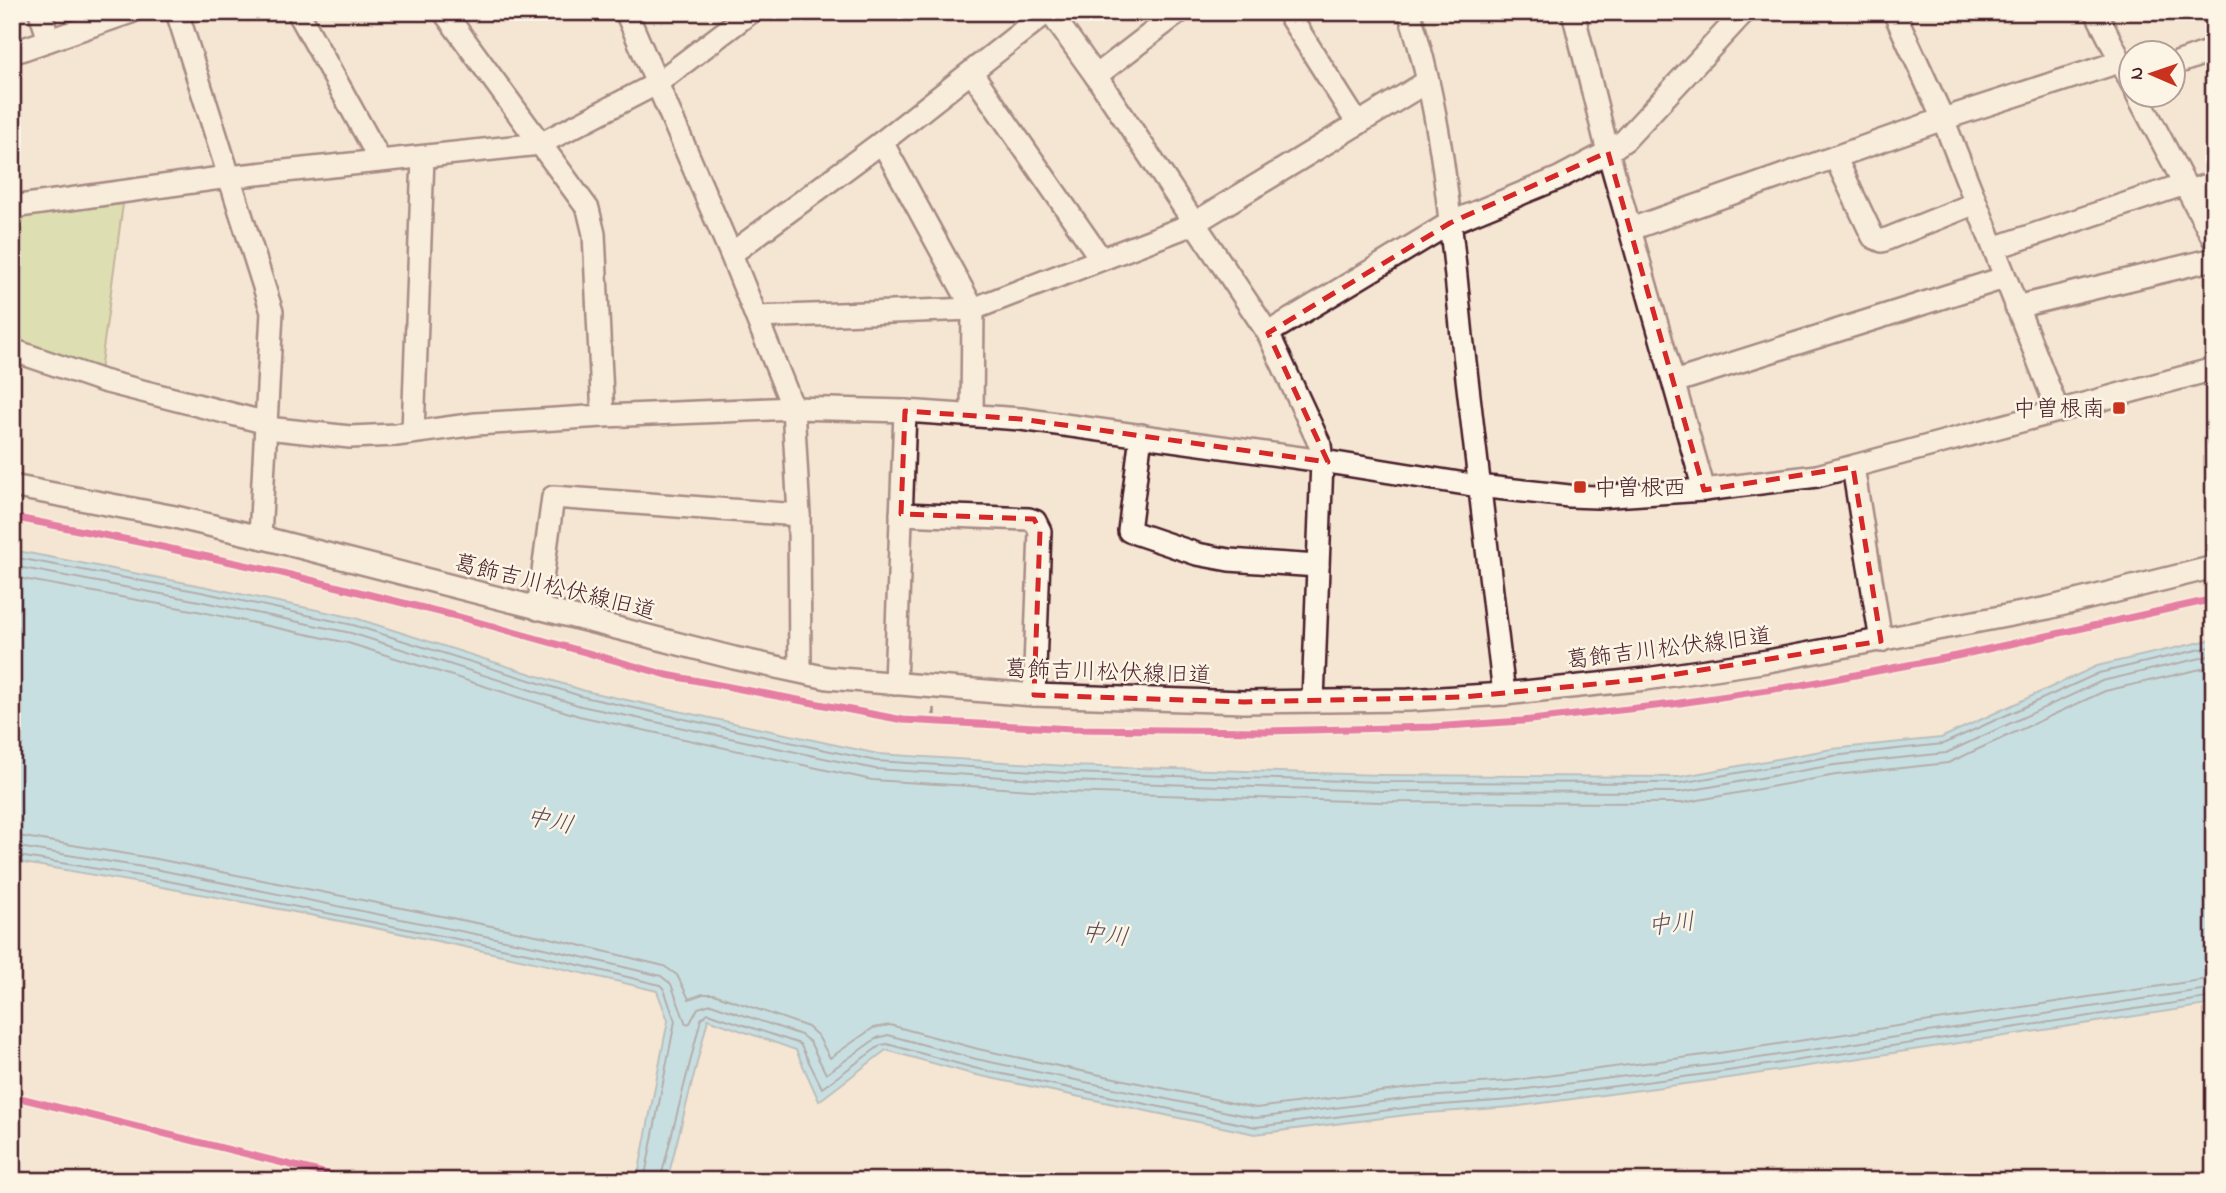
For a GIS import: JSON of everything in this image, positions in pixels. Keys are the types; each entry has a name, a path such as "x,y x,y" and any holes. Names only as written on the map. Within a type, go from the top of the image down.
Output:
{"street":[{"path":"40,12 49,40"},
{"path":"12,53 131,12"},
{"path":"177,12 272,312 260,537"},
{"path":"298,12 380,160"},
{"path":"444,12 588,209 594,234 603,416"},
{"path":"626,12 731,254 793,408 799,515 800,671"},
{"path":"12,207 228,177 540,144 656,84 751,12"},
{"path":"731,254 882,142 1048,12 1096,76 1268,333 1320,445 1322,461 1313,701"},
{"path":"1096,76 1179,12"},
{"path":"1287,12 1358,124"},
{"path":"1409,12 1428,81 1451,223 1478,486 1504,694"},
{"path":"1573,12 1608,152 1704,490"},
{"path":"1268,333 1451,223 1559,178 1608,152 1625,140 1744,12"},
{"path":"1894,12 1943,119 2058,411"},
{"path":"2096,12 2118,56"},
{"path":"2188,59 2214,50"},
{"path":"972,73 1101,259"},
{"path":"757,317 973,309 1193,224 1428,81"},
{"path":"1631,229 1943,119 2118,83"},
{"path":"2145,108 2214,240"},
{"path":"882,142 973,309 971,415"},
{"path":"413,432 423,157"},
{"path":"1835,157 1873,237 1881,241 1976,203"},
{"path":"1994,248 2187,188 2214,183"},
{"path":"2016,307 2214,259"},
{"path":"1674,382 2004,278"},
{"path":"12,350 103,381 267,426 351,437 476,424 603,416 793,408 905,411 971,415 1141,435 1478,486 1588,497 1704,490 1817,475 2214,369"},
{"path":"895,684 905,411"},
{"path":"1141,435 1129,531 1198,554 1229,560 1318,566"},
{"path":"1853,467 1881,641"},
{"name":"葛飾吉川松伏線旧道","path":"12,486 175,517 734,658 828,678 1034,695 1244,702 1409,700 1504,694 1646,679 1768,662 1881,641 2048,608 2214,567"},
{"path":"538,609 554,497 799,515"},
{"path":"901,514 1035,521 1040,531 1034,695"}],"path":[{"path":"923,721 943,723"}],"highlighted area":[{"path":"1608,152 1704,490 1853,467 1881,641 1646,679 1464,697 1244,702 1034,695 1040,531 1034,519 901,514 905,411 1021,419 1328,462 1268,333 1450,223"}],"green space":[{"path":"123,204 100,371 12,342 12,218"}],"water":[{"name":"中川","path":"12,550 355,618 585,691 878,754 1067,766 1381,775 1679,777 1832,749 1941,738 2097,666 2214,639 2214,1004 1722,1079 1512,1107 1414,1114 1255,1134 972,1074 886,1050 819,1101 796,1050 708,1019 667,1181 637,1181 668,1020 657,991 336,920 12,861"}],"cycle path":[{"path":"12,517 282,573 456,616 667,675 903,720 1072,729 1266,731 1432,727 1522,721 1673,704 1802,685 1956,656 2214,599"},
{"path":"12,1096 356,1181"}],"place":[{"name":"中曽根南","path":"2119,408"},
{"name":"中曽根西","path":"1580,487"}]}
